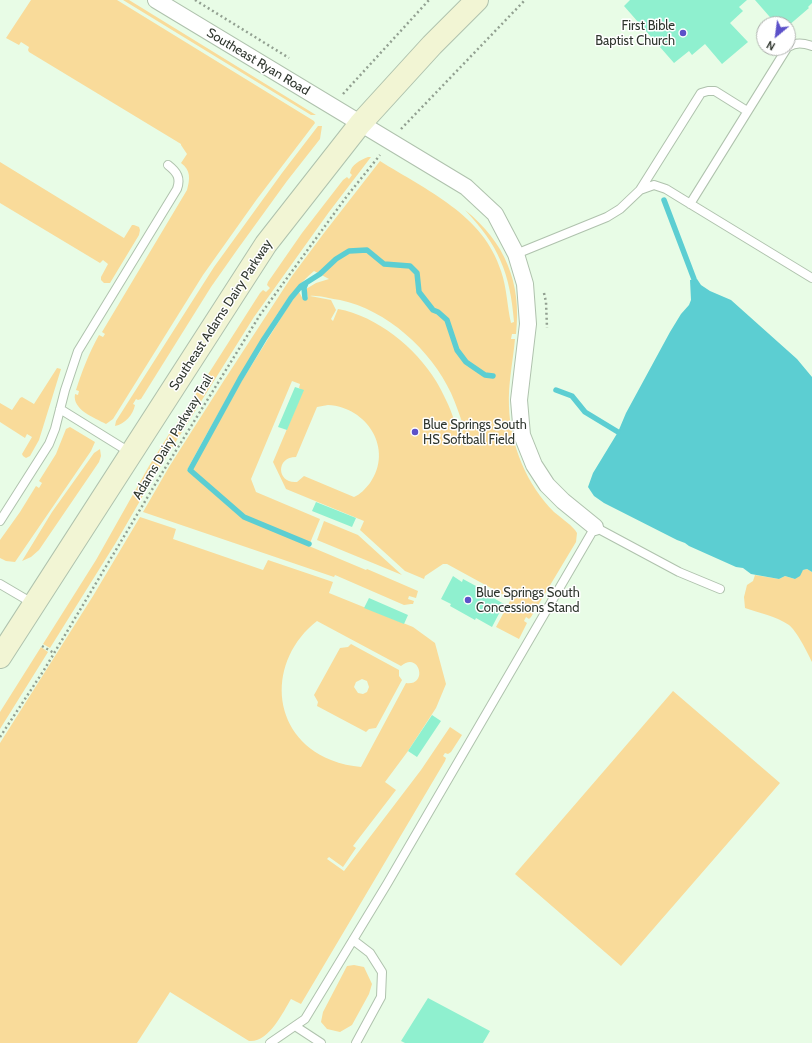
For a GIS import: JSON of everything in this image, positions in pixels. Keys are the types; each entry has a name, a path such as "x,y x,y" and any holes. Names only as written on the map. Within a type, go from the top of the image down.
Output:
{"main road":[{"name":"Southeast Adams Dairy Parkway","path":"0,657 266,244 360,124 432,45 477,0"}],"street":[{"name":"Southeast Ryan Road","path":"156,0 466,187 495,214 516,254 525,284 528,324 519,400 522,434 534,465 547,485 563,501 595,527"}],"lane":[{"path":"796,44 805,43 812,46"},
{"path":"690,204 782,56"},
{"path":"516,254 607,217 620,209 640,190 701,93 715,91 747,111"},
{"path":"0,521 48,444 55,429 65,390 78,351 177,189 179,183 178,178 174,170 168,165"},
{"path":"640,190 654,185 666,189 812,278"},
{"path":"60,409 131,453"},
{"path":"270,1043 305,1019 595,527 679,572 720,589"},
{"path":"0,584 34,604"},
{"path":"352,940 370,953 382,972 381,997 356,1043"},
{"path":"295,1026 321,1043"}],"path":[{"path":"195,0 292,60"},
{"path":"340,97 429,0"},
{"path":"402,128 525,0"},
{"path":"337,89 344,93"},
{"name":"Adams Dairy Parkway Trail","path":"0,737 54,653 225,370 260,315 347,196 377,158"},
{"path":"42,646 54,653"}],"shaded area":[{"path":"31,0 117,0 315,123 257,199 203,275 113,419 106,424 85,413 77,405 75,394 78,395 79,391 76,390 86,362 99,335 103,337 105,334 102,332 187,190 189,175 187,169 181,163 187,154 181,144 29,52 29,47 21,42 19,45 6,38"},
{"path":"123,0 129,0 316,115 311,115"},
{"path":"318,126 322,126 320,139 287,181 211,287 141,399 136,399 133,404 135,405 134,409 130,416 119,425 115,426 116,421 214,267"},
{"path":"368,157 371,157 329,212 254,317 155,475 115,544 50,648 43,644 96,560 149,466 171,431 175,429 178,430 179,427 177,423 260,293 263,290 266,292 270,288 267,285 268,282 302,233 343,180 347,177 349,179 352,175 350,173 354,165"},
{"path":"380,161 451,206 467,219 481,234 493,251 501,271 505,284 511,323 514,322 512,305 506,275 501,261 477,223 465,210 479,222 491,236 508,265 513,281 517,315 516,334 512,334 511,339 515,339 509,398 510,421 513,435 522,464 536,490 554,512 577,533 576,542 531,617 529,619 526,617 524,621 527,623 519,639 496,627 511,599 447,564 443,564 425,576 424,579 405,571 360,530 364,521 286,489 273,462 303,391 299,388 300,384 292,381 251,479 256,492 320,519 310,543 244,516 192,470 238,387 289,305 299,292 303,299 306,299 308,297 306,289 316,283 329,279 314,271 296,289 273,321 187,470 242,518 418,591 416,598 409,596 408,599 414,601 413,604 404,605 335,575 334,577 143,512 169,467 223,382 292,276","holes":["310,296 340,300 357,305 391,322 406,334 432,362 453,397 464,428 459,438 454,420 439,386 418,357 394,335 381,326 353,313 338,309 333,321 331,319 336,310 331,300","328,405 342,408 354,413 365,422 373,432 378,444 379,457 377,470 370,483 361,493 354,497 304,476 297,482 290,482 282,475 281,470 284,461 289,458 296,457 317,407"]},
{"path":"0,162 124,238 132,225 139,227 139,235 110,283 104,283 101,280 101,277 108,264 103,260 100,263 0,203"},
{"path":"57,368 61,369 39,440 30,456 26,458 22,454 32,437 27,434 25,438 0,422 0,403 12,410 22,397 34,404"},
{"path":"70,427 95,442 91,451 15,562 6,561 0,558 0,540 36,486 39,488 42,483 39,481 56,454 66,429"},
{"path":"100,449 101,456 99,462 39,550 31,557 22,561 52,512 94,453"},
{"path":"140,517 176,529 173,539 263,570 268,560 333,582 329,593 413,627 435,643 446,684 436,708 408,751 385,782 396,790 353,846 356,848 343,867 329,857 327,859 344,871 421,770 450,727 462,735 451,752 448,754 445,753 443,756 446,758 445,761 301,1004 291,999 269,1032 256,1040 249,1041 170,992 137,1043 0,1043 0,743 93,596","holes":["317,621 401,666 407,662 413,662 417,665 419,675 413,682 406,683 361,767 346,765 331,760 311,748 296,733 286,715 282,696 283,676 289,656 301,637"]},
{"path":"324,521 358,535 402,575 317,540"},
{"path":"807,569 812,572 812,662 802,642 789,625 779,619 745,608 744,597 747,585 753,581 755,575 779,579 785,576 795,579 803,570"},
{"path":"351,644 399,670 399,676 402,680 376,728 369,729 366,732 317,706 318,702 314,695 340,648 348,647","holes":["362,679 367,681 369,687 367,692 363,694 358,693 354,687 356,682"]},
{"path":"41,647 48,652 0,729 0,712"},
{"path":"673,691 780,783 621,966 515,874"},
{"path":"354,965 364,967 372,984 369,994 352,1025 340,1032 327,1029 321,1022 323,1012 347,966"}],"water":[{"path":"697,279 701,285 710,291 731,300 797,359 812,377 812,572 807,569 803,570 800,576 795,579 785,576 779,579 751,574 743,568 736,567 689,546 604,503 594,496 588,487 593,473 618,432 626,413 670,332 681,314 689,305 691,300 690,280"}],"building":[{"name":"First Bible Baptist Church","path":"630,0 747,0 739,7 743,11 730,23 748,42 722,64 705,44 692,55 689,51 674,63 624,6"},
{"path":"755,0 812,0 812,3 808,7 809,8 796,19 796,16 769,16"},
{"path":"295,387 304,390 287,430 278,427"},
{"path":"316,502 356,518 352,527 312,511"},
{"path":"453,576 462,582 463,579 489,593 488,595 504,604 492,627 476,618 475,620 450,606 451,604 441,599"},
{"path":"369,598 408,615 404,624 364,608"},
{"path":"432,715 441,721 417,757 408,751"},
{"path":"428,998 490,1031 483,1043 405,1043 401,1041"}],"waterway":[{"path":"664,200 694,279"},
{"path":"309,544 244,517 190,470 240,379 264,339 291,298 301,286 320,274 336,259 349,251 367,250 384,264 410,266 417,273 419,292 433,310 438,312 447,320 457,350 466,362 485,375 493,376"},
{"path":"305,298 304,288 306,283"},
{"path":"556,390 572,396 585,412 618,432"}],"place":[{"name":"First Bible Baptist Church","path":"683,33"},
{"name":"Blue Springs South HS Softball Field","path":"415,432"},
{"name":"Blue Springs South Concessions Stand","path":"468,600"}]}
